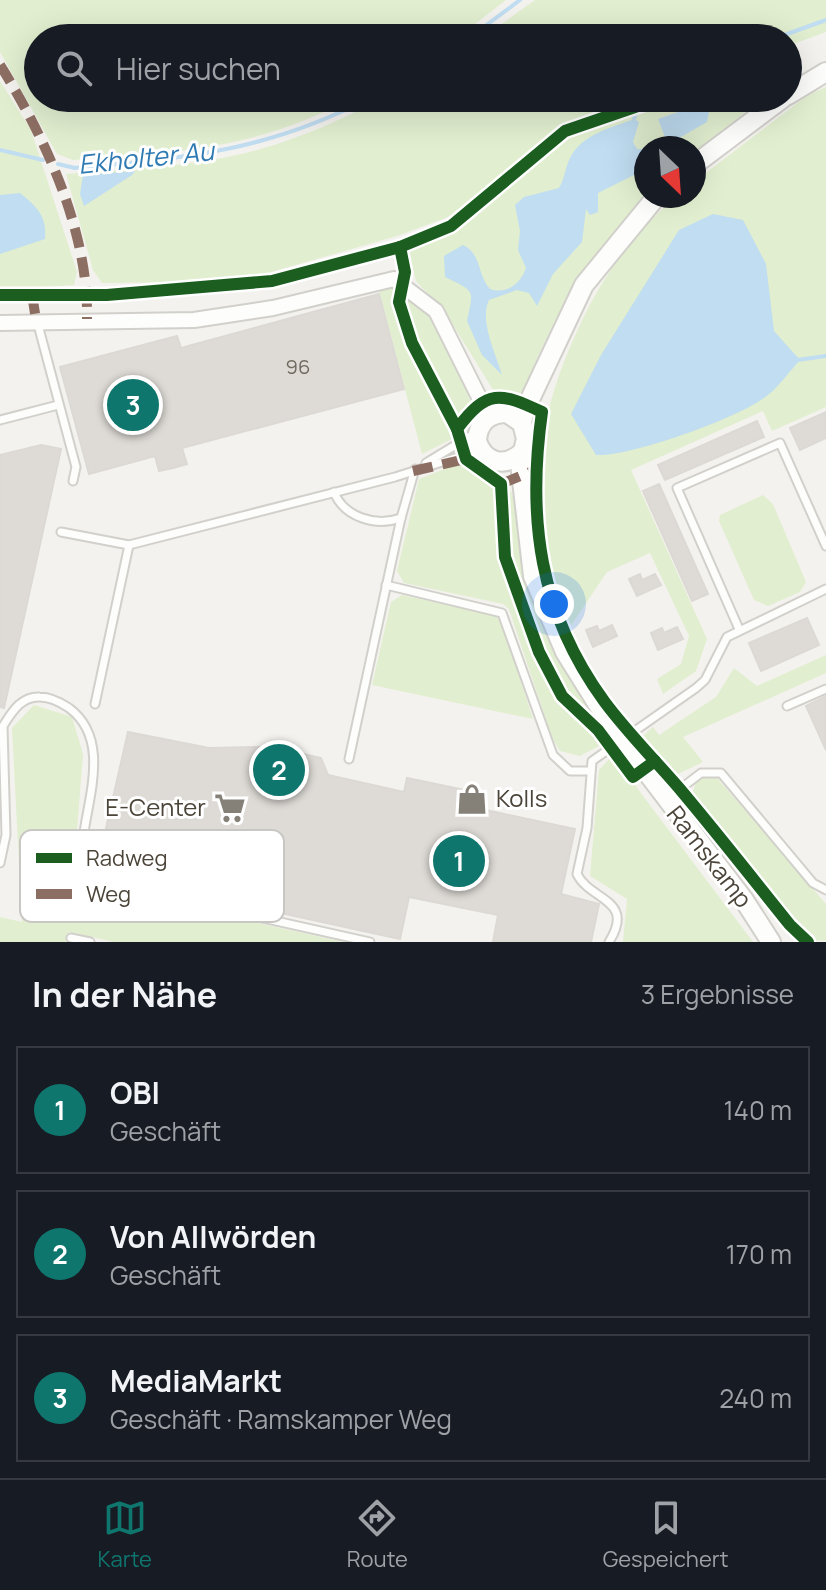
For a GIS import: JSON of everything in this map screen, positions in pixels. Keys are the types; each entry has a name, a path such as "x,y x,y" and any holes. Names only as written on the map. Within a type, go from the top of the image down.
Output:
{"street":[{"path":"802,87 826,72"},
{"path":"706,156 764,112"},
{"name":"Ramskamp","path":"647,208 584,285 524,412 522,423 526,439 513,458 526,516 533,576 544,607 590,697 665,801 744,900 771,942"},
{"path":"0,323 36,320 194,320 273,308 394,279 436,311 495,462 513,458"},
{"path":"482,433 507,413 522,423"}],"lane":[{"path":"36,320 76,467 73,481"},
{"path":"0,420 58,405"},
{"path":"61,532 129,545 413,471 482,433"},
{"path":"349,759 413,471 482,433"},
{"path":"739,629 677,488 780,443 826,546"},
{"path":"334,492 342,508 350,514 382,522 401,518"},
{"path":"95,704 129,545"},
{"path":"386,585 502,613 553,755 570,771 590,771"},
{"path":"609,942 617,924 614,908 577,874 587,828 590,771 596,755 705,680 727,637 826,589"},
{"path":"787,706 826,689"},
{"path":"0,863 6,835 3,726 24,700 41,696 72,710 90,738 93,766 86,830"},
{"path":"665,801 701,773 721,773 813,883 826,890"},
{"path":"280,922 370,942"},
{"path":"71,938 90,942"}],"green space":[{"path":"0,0 506,0 475,24 24,24 24,95 0,52"},
{"path":"535,0 826,0 826,32 802,41 802,24 502,24"},
{"path":"0,81 31,130 77,272 74,285 0,290"},
{"path":"826,87 826,407 772,431 763,411 631,470 707,639 696,671 663,694 657,679 681,664 689,636 650,553 607,572 568,630 555,589 540,513 539,477 550,404 562,366 588,308 633,240 663,208 706,208 706,173 786,112 802,112 802,100"},
{"path":"34,112 323,112 282,128 216,146 73,160 57,154"},
{"path":"355,112 599,112 561,125 451,216 397,236 271,272 193,282 102,283 93,270 66,174 234,156"},
{"path":"639,112 745,112 706,143 706,136 634,136 635,208 608,240 575,288 546,339 523,393 495,393 445,312 416,281 408,251 458,230 568,138"},
{"path":"396,288 431,315 451,349 476,417 466,432 422,454 379,290"},
{"path":"463,458 492,466 505,479 512,494 535,605 549,639 605,736 599,746 580,756 560,751 552,738 509,609 503,604 404,583 397,571 419,479 462,462"},
{"path":"763,495 773,504 806,582 800,592 768,606 754,600 719,521 720,515"},
{"path":"402,595 495,615 501,620 533,719 372,685 391,602"},
{"path":"826,655 826,673 683,737 703,762 678,774 666,769 643,742 644,735 653,727 659,735 716,697 734,668 757,686"},
{"path":"34,705 72,717 83,754 77,830 20,830 20,883 12,728"},
{"path":"615,753 640,792 753,942 623,942 627,899 590,876 599,770"},
{"path":"703,778 717,778 826,904 826,941 813,940 796,927 691,798 696,782"},
{"path":"0,917 20,922 253,922 343,942 114,942 69,932 66,942 0,942"}],"water":[{"path":"678,112 709,112 707,122 682,136 665,136 658,119"},
{"path":"634,119 639,122 633,142 634,175 598,193 598,212 590,215 586,209 582,242 553,274 537,306 529,293 517,290 489,300 486,308 487,327 502,375 482,355 467,321 470,292 445,277 444,256 463,245 473,254 490,289 502,290 512,286 526,268 518,250 520,231 515,205 524,197 559,188 575,150 598,133"},
{"path":"135,171 84,206 80,194 83,175"},
{"path":"20,193 40,213 45,239 0,254 0,195"},
{"path":"713,214 743,220 766,264 774,331 800,360 766,396 728,417 655,444 596,455 571,414 601,355 679,230"}],"building":[{"path":"379,294 404,389 182,448 187,464 173,468 159,471 155,456 89,474 60,367 177,336 181,348"},
{"path":"826,412 826,438 800,450 790,428"},
{"path":"757,421 764,437 665,480 658,465"},
{"path":"41,445 61,449 4,708 0,707 0,455"},
{"path":"659,484 708,594 692,601 643,491"},
{"path":"640,574 642,580 655,574 661,585 637,596 629,579"},
{"path":"807,618 819,645 761,671 749,643"},
{"path":"612,625 617,636 593,647 586,630 597,626 599,631"},
{"path":"677,627 683,639 658,650 651,633 662,628 664,633"},
{"path":"826,696 826,750 806,706"},
{"path":"128,732 209,748 262,747 321,758 328,775 404,792 407,778 484,794 481,809 575,829 561,894 599,904 591,942 493,942 498,915 409,897 400,939 284,914 284,830 106,830"}],"waterway":[{"name":"Ekholter Au","path":"488,24 520,0"},
{"path":"802,29 826,20"},
{"name":"Ekholter Au","path":"58,164 75,168 226,149 296,130 340,112"},
{"path":"634,119 636,112"},
{"name":"Ekholter Au","path":"0,150 43,160"},
{"path":"797,360 826,356"}],"marked path":[{"path":"0,65 24,106"},
{"path":"27,112 48,154 72,219 86,286 87,319"},
{"path":"32,294 36,320"},
{"path":"413,471 466,459"},
{"path":"501,484 533,471"}],"cycle path":[{"path":"0,295 107,295 272,281 400,247 451,226 565,131 620,112"},
{"path":"400,247 405,272 399,302 412,343 457,429 466,459 501,484 505,557 539,652 562,696 598,730 633,777 655,761"},
{"path":"457,429 477,407 495,398 505,398 542,412 536,489 543,563 565,633 582,667 613,712 790,925 808,942"}],"place":[{"name":"MediaMarkt","path":"133,405"},
{"name":"Von Allwörden","path":"279,770"},
{"name":"Kolls","path":"472,799"},
{"name":"E-Center","path":"230,808"},
{"name":"OBI","path":"459,861"}]}
